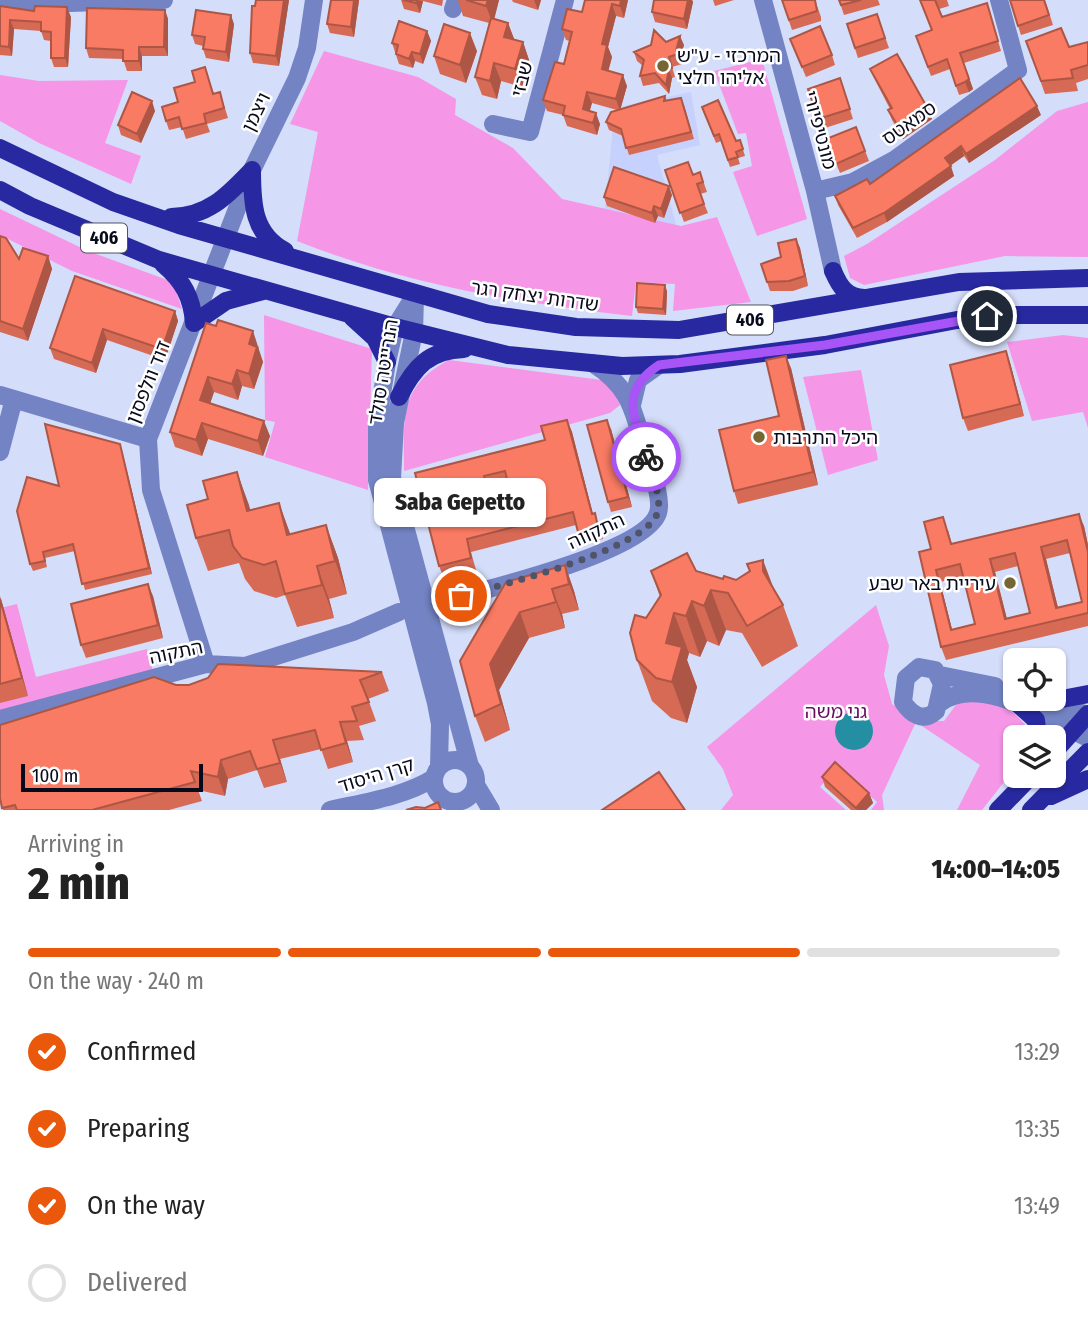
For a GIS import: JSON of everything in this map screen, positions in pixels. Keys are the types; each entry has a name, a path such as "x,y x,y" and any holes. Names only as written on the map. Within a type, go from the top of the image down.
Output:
{"main road":[{"name":"שדרות יצחק רגר","path":"0,148 113,202 226,239 488,314 576,327 679,330 959,282 1087,278"},
{"path":"157,217 190,217 207,211 225,198 252,170"},
{"path":"252,170 252,195 257,224 274,246 306,262"},
{"name":"406","path":"0,190 30,206 159,260 212,277 475,348 592,363 659,365 825,345 957,320 1013,315 1088,314"},
{"path":"159,260 184,285 193,309 194,323"},
{"path":"833,271 840,287 854,297 871,298"},
{"path":"822,307 831,294 833,271"},
{"path":"194,323 226,301 266,290"},
{"path":"346,313 375,338 387,362"},
{"path":"399,397 411,372 422,362 448,349 475,348"},
{"path":"1066,701 1088,694"},
{"path":"1080,735 1088,714"},
{"path":"1035,806 1088,752"},
{"path":"1035,806 1088,779"},
{"path":"998,810 1018,788"}],"street":[{"path":"0,1 163,0"},
{"name":"ויצמן","path":"226,239 252,170 297,78 307,48 314,0"},
{"name":"שבזי","path":"493,124 530,132 565,0"},
{"name":"מונטיפיורי","path":"763,0 815,191 833,271"},
{"name":"סמאטס","path":"815,191 853,182 894,160 1018,70 999,0"},
{"name":"דוד וולפסון","path":"206,664 175,573 151,490 148,439 226,239"},
{"name":"הנרייטה סולד","path":"415,295 396,327 387,362 377,426 377,480 382,509 436,704 440,724 437,773"},
{"name":"הנרייטה סולד","path":"415,295 414,332 399,397 392,455 397,506 470,766"},
{"name":"התקווה","path":"435,603 567,568 638,535 652,523 659,503 632,405 615,379 592,363"},
{"path":"632,405 638,380 659,365"},
{"path":"0,452 7,397 148,439"},
{"name":"התקוה","path":"0,719 206,664 245,666 353,632 399,612"},
{"path":"1003,692 940,675 929,667 919,667 908,674 903,690 903,702 913,715 931,716 940,703 951,695 962,692 1003,699"},
{"path":"940,675 940,703"},
{"path":"1066,708 1088,714"},
{"path":"1045,711 1080,735"},
{"path":"456,804 438,793 437,773 454,760 470,766 476,785 491,810"},
{"name":"קרן היסוד","path":"330,810 381,799 420,786 437,773"},
{"path":"425,810 456,804 469,797 476,785"}],"shaded area":[{"path":"691,92 700,145 657,155 677,228 605,209 613,126 623,106"},
{"path":"854,712 868,717 873,731 868,745 854,750 840,745 835,731 840,717"}],"green space":[{"path":"324,51 418,77 456,99 455,115 513,148 562,199 681,226 717,217 751,302 673,311 675,284 636,282 632,316 589,311 504,298 420,280 297,241 318,132 290,124"},
{"path":"762,59 807,219 757,236 733,172 752,166 746,133 738,134 714,71"},
{"path":"0,75 39,81 128,80 105,143 141,156 131,184 39,143 0,121"},
{"path":"1088,102 1088,257 1005,256 864,285 850,278 844,256 867,244 995,160 1057,111"},
{"path":"0,209 88,251 173,282 182,309 72,271 0,235"},
{"path":"264,315 372,349 368,490 265,457 275,422 265,420"},
{"path":"1063,335 1088,338 1088,428 1083,412 1032,421 1007,342"},
{"path":"449,360 609,381 616,389 620,405 610,413 404,471 405,420 412,393 432,370"},
{"path":"861,370 878,460 828,475 803,377"},
{"path":"17,604 36,677 147,649 153,671 0,712 0,608"},
{"name":"גני משה","path":"876,605 889,646 884,675 892,704 912,721 944,721 958,702 981,701 1000,705 1003,711 1010,711 1026,725 1003,725 1003,783 982,810 957,810 980,765 916,722 882,795 884,810 871,810 877,802 838,767 820,787 846,810 721,810 733,795 723,769 707,747"}],"building":[{"path":"256,0 284,0 276,56 250,53 252,6 255,6"},
{"path":"331,0 354,0 351,27 327,24"},
{"path":"466,0 488,0 486,6"},
{"path":"585,0 621,0 620,6 612,4 602,44 607,45 602,69 623,75 616,99 587,92 583,109 596,113 593,123 563,115 565,106 543,100 555,62 564,64 572,32 562,29 567,9 582,12"},
{"path":"654,0 688,0 684,19 652,12"},
{"path":"782,0 815,0 817,11 789,20"},
{"path":"839,0 861,0 841,5"},
{"path":"920,0 935,0 942,17 987,3 998,41 960,53 969,79 965,82 956,86 947,59 928,67 916,36 932,30"},
{"path":"1010,0 1044,0 1049,15 1018,26"},
{"path":"0,6 34,11 35,6 67,7 65,58 51,58 51,32 41,31 41,22 10,20 9,47 0,46"},
{"path":"87,8 165,10 164,47 139,47 139,61 123,61 123,50 86,48"},
{"path":"196,10 231,15 226,52 203,49 205,37 192,35"},
{"path":"877,14 885,38 855,48 847,24"},
{"path":"491,18 508,23 504,37 523,42 515,69 494,63 490,81 475,77"},
{"path":"399,21 427,31 420,54 412,52 409,59 396,54 398,45 392,43"},
{"path":"444,24 470,33 460,65 434,56"},
{"path":"820,26 832,55 802,67 790,39"},
{"path":"1061,28 1069,47 1088,42 1088,65 1071,70 1073,78 1041,81 1026,41"},
{"path":"654,30 666,42 680,36 676,51 678,54 669,57 672,68 669,69 666,85 655,73 640,76 644,60 634,52 651,45"},
{"path":"897,54 928,109 900,129 888,110 892,108 870,69"},
{"path":"205,67 213,94 220,92 224,108 204,114 206,123 182,129 179,117 166,121 162,107 178,102 174,88 195,82 192,71"},
{"path":"840,78 850,109 818,119 808,89"},
{"path":"1020,78 1037,106 966,154 961,146 945,158 951,166 884,213 853,228 835,196 867,179 870,184"},
{"path":"132,92 152,101 137,134 118,125"},
{"path":"665,96 664,101 681,98 691,132 626,148 621,129 606,122 611,112"},
{"path":"718,100 736,141 740,140 743,149 736,152 738,157 728,160 719,134 714,136 702,107"},
{"path":"856,127 865,151 836,164 826,139"},
{"path":"688,162 693,175 700,172 703,182 697,184 704,204 680,213 665,170"},
{"path":"614,167 669,186 661,209 654,206 652,213 604,197"},
{"path":"0,236 6,238 19,259 23,248 48,256 23,329 0,321"},
{"path":"796,239 805,276 789,281 767,282 761,264 781,257 778,243"},
{"path":"75,276 175,311 162,349 103,329 92,363 50,348"},
{"path":"637,283 665,285 663,309 636,307"},
{"path":"218,320 253,331 249,344 257,347 249,374 237,370 232,384 208,377 200,400 264,421 258,441 202,423 196,440 170,432 206,323 216,326"},
{"path":"1006,351 1020,404 963,418 950,365"},
{"name":"היכל התרבות","path":"786,356 813,472 734,491 719,430 779,416 766,360"},
{"path":"567,420 592,514 595,513 598,527 578,532 573,512 467,539 471,558 439,566 415,473 545,440 541,426","holes":["505,471 516,514 495,520 484,476"]},
{"path":"607,420 628,497 608,502 587,425"},
{"path":"45,424 120,444 149,568 82,584 73,544 43,552 45,561 30,564 17,511 27,477 59,486"},
{"path":"237,472 247,511 279,503 287,535 326,525 335,561 317,566 322,585 285,594 276,561 264,565 242,558 233,546 229,530 196,538 187,505 208,499 203,481"},
{"path":"1079,514 1088,552 1088,613 941,647 919,552 931,549 924,522 943,517 951,544","holes":["1067,540 1082,602 1056,608 1041,547","1015,553 1030,613 1005,619 990,559","960,564 975,624 951,630 936,570"]},
{"path":"687,553 696,571 723,579 724,576 736,580 750,571 747,564 763,560 763,571 783,605 747,626 728,593 711,590 704,606 692,601 686,616 674,613 666,643 682,647 672,682 656,678 637,660 630,633 635,615 646,618 661,595 651,571"},
{"path":"565,565 569,584 552,589 556,602 520,612 490,664 501,704 475,716 460,661 506,582"},
{"path":"148,584 158,625 81,645 71,604"},
{"path":"0,599 22,678 0,684"},
{"path":"218,664 382,672 360,680 369,702 352,707 357,721 340,722 346,743 321,750 315,730 273,740 280,763 257,769 250,751 221,760 218,777 191,771 195,782 92,810 17,810 15,805 2,808 0,725 154,677 176,685 189,685 208,678"},
{"path":"835,762 869,793 856,808 822,777"},
{"path":"659,772 685,810 602,810"},
{"path":"438,802 441,810 406,810 425,808"}],"way so far":[{"path":"461,596 567,568 638,535 652,523 658,513 659,503 646,457"}],"place":[{"name":"המרכזי - ע\"ש אליהו חלצי","path":"663,66"},
{"name":"היכל התרבות","path":"759,437"},
{"name":"עיריית באר שבע","path":"1010,583"},
{"name":"Saba Gepetto","path":"461,596"}],"route":[{"path":"646,457 632,405 638,380 659,365 772,353 987,316"}]}
